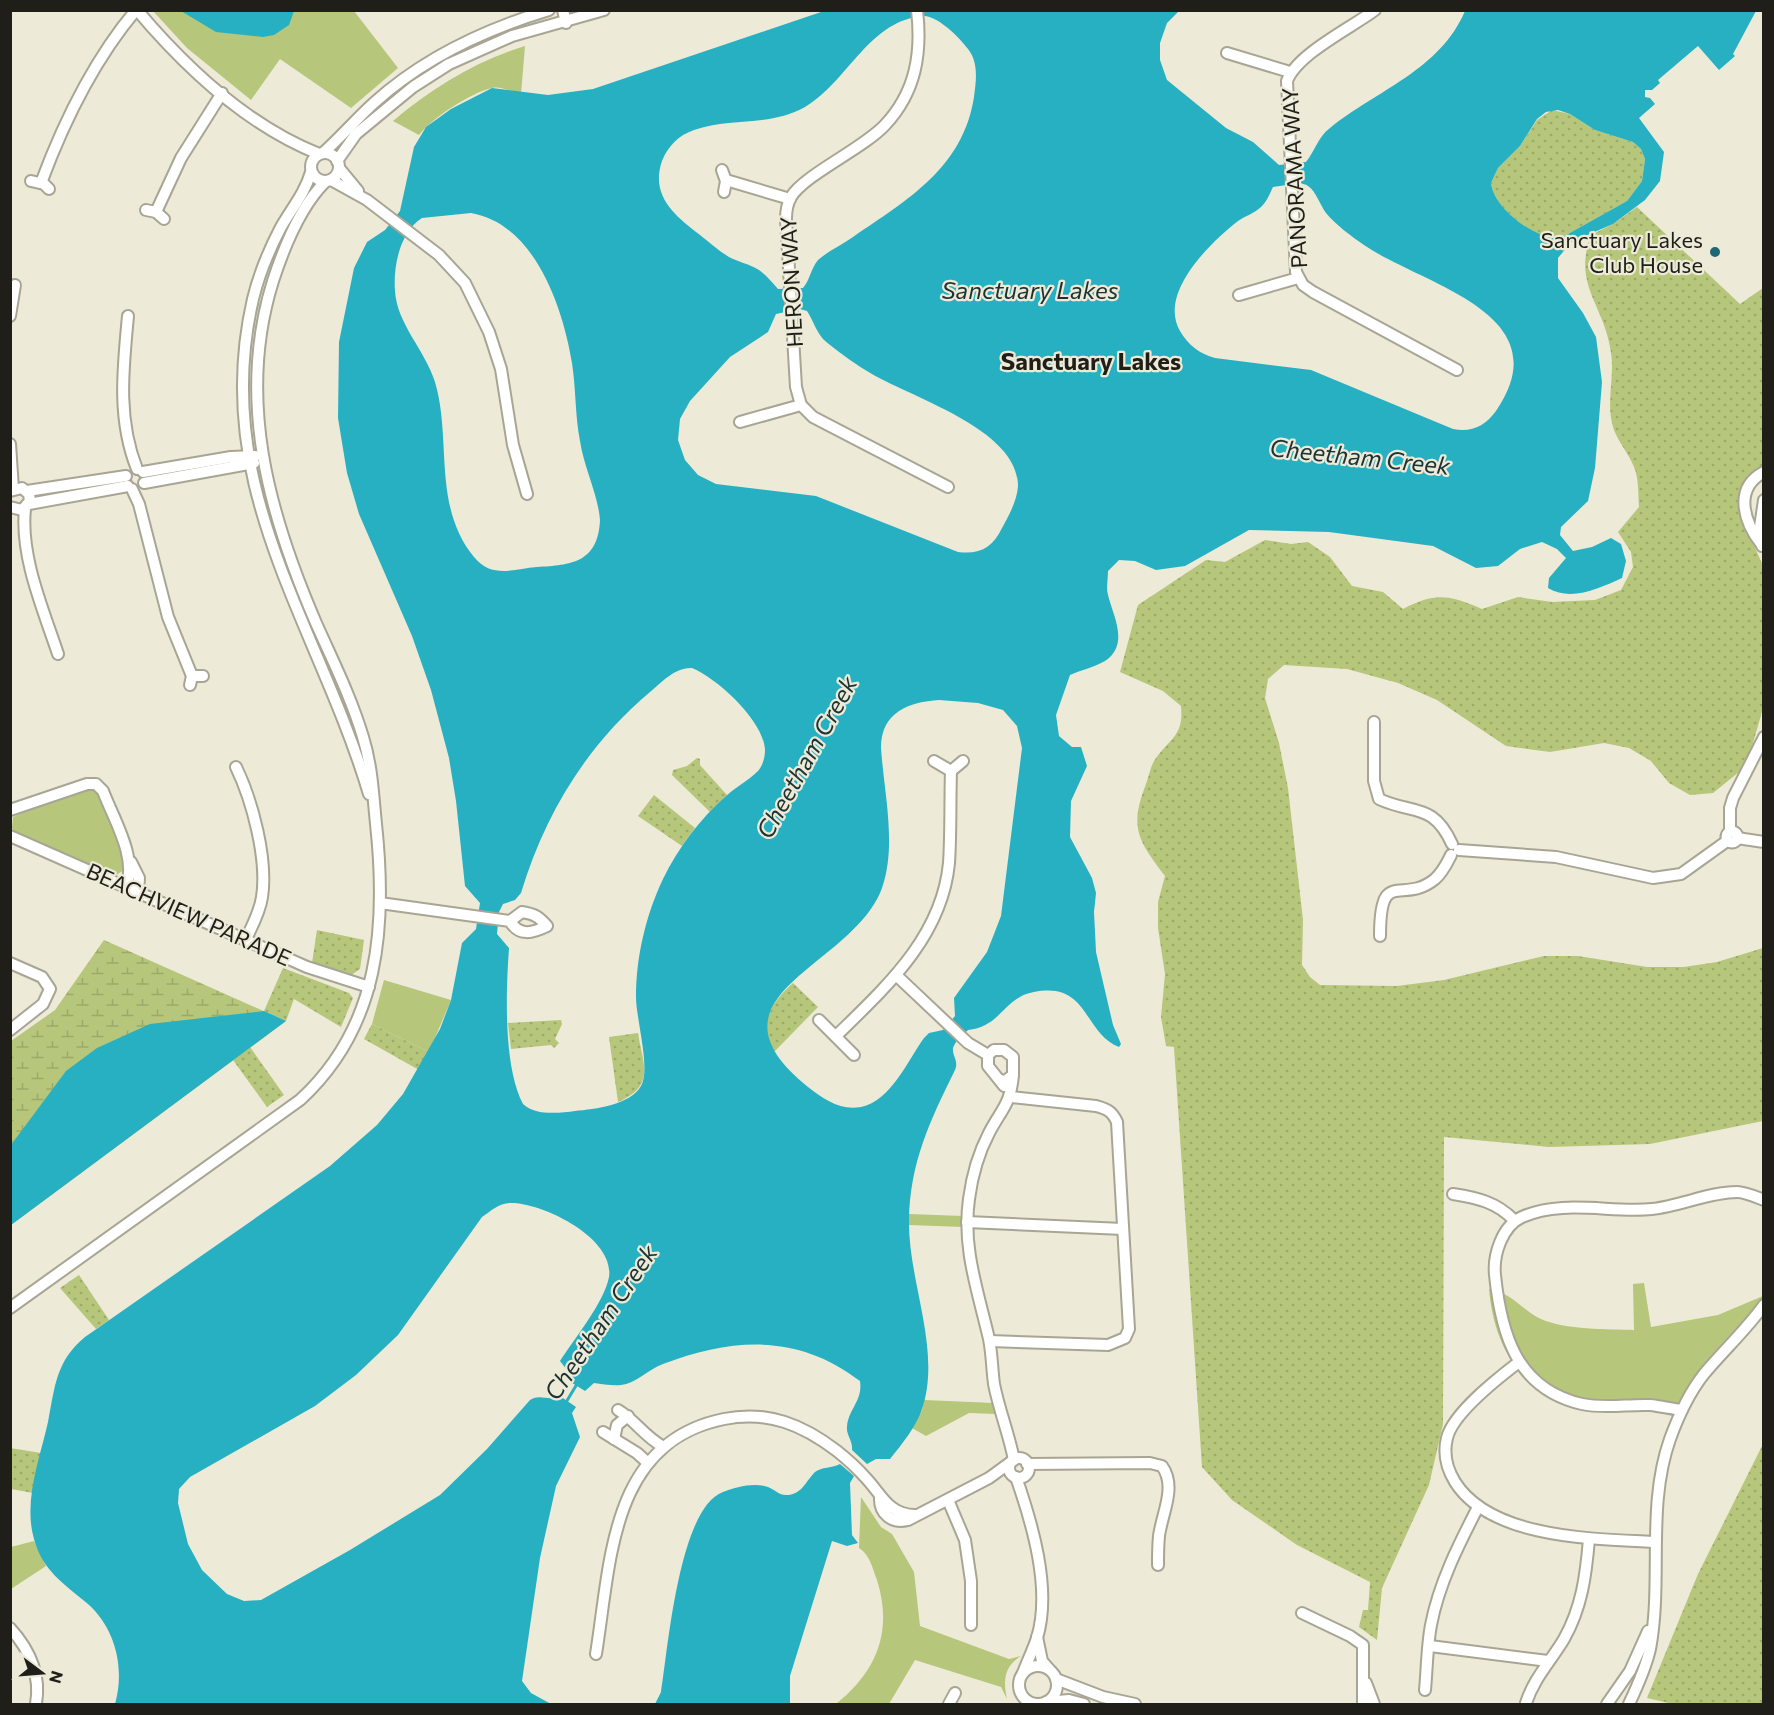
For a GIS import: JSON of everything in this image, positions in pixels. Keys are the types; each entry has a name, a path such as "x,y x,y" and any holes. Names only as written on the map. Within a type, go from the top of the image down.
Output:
{"street":[{"path":"40,184 76,101 107,49 136,10 167,44 222,93 293,144 321,154 332,155 367,200"},
{"path":"376,817 349,730 305,632 275,554 248,460 243,388 245,351 253,298 270,250 305,191 311,168 321,154 376,101 429,62 483,34 549,10"},
{"path":"563,10 566,23"},
{"path":"10,1308 300,1100 320,1080 343,1051 360,1017 369,987 380,903 371,769 347,690 295,569 272,501 262,458 256,388 263,316 288,243 314,194 328,181 356,134 432,74 494,42 566,23 604,10"},
{"name":"PANORAMA WAY","path":"1376,10 1302,61 1290,72 1286,89 1294,265 1298,278 1313,292 1457,370"},
{"name":"HERON WAY","path":"801,405 796,387 786,219 790,199 800,187 876,134 898,108 909,90 918,59 917,13"},
{"path":"1227,53 1290,72"},
{"path":"156,214 181,158 222,93"},
{"path":"293,144 311,168 316,179 328,181 367,200 453,269 465,284 481,314 501,369 513,445 527,494"},
{"path":"724,192 724,175 790,199"},
{"path":"1239,296 1298,278"},
{"path":"10,316 15,285"},
{"path":"128,316 121,387 135,479 168,617 195,679"},
{"path":"740,422 801,405 813,417 948,487"},
{"path":"10,444 34,579 58,654"},
{"path":"18,490 135,479 262,458"},
{"path":"1763,548 1744,516 1745,497 1751,484 1764,472"},
{"path":"20,508 135,479"},
{"path":"1745,497 1764,500 1760,527 1763,548"},
{"path":"1374,722 1374,781 1379,799 1429,813 1443,825 1454,849"},
{"path":"1732,837 1730,808 1733,798 1764,737"},
{"path":"934,761 951,771"},
{"path":"836,1036 896,975 924,940 937,914 948,864 951,771 963,761"},
{"path":"236,767 253,807 263,886 261,904 246,939"},
{"path":"95,784 99,772"},
{"path":"12,811 87,784 95,784 103,791 129,859 139,878 138,892"},
{"name":"BEACHVIEW PARADE","path":"10,836 314,970 369,987"},
{"path":"1454,849 1556,857 1653,878 1682,874 1732,837 1764,842"},
{"path":"1380,936 1380,911 1387,895 1392,890 1422,885 1435,879 1454,849"},
{"path":"126,886 130,874 129,859"},
{"path":"380,903 510,921"},
{"path":"10,963 42,977 50,989 43,1004 10,1030"},
{"path":"896,975 968,1043 988,1055"},
{"path":"819,1020 854,1055"},
{"path":"988,1055 998,1049 1010,1052 1013,1057 1011,1096 990,1131 976,1164 967,1222 973,1281 990,1341 994,1384 1020,1468 1024,1500 1037,1552 1040,1578 1037,1636 1042,1661 1053,1674 1056,1690 1046,1702"},
{"path":"988,1055 988,1066 1011,1096"},
{"path":"1001,1080 1005,1081 1013,1075"},
{"path":"990,1341 1108,1345 1125,1338 1129,1329 1117,1122 1114,1115 1109,1110 1096,1106 1011,1096"},
{"path":"1682,1410 1650,1405 1618,1408 1581,1404 1545,1388 1519,1362 1508,1343 1499,1309 1494,1268 1499,1241 1514,1220 1546,1208 1636,1210 1668,1207 1738,1192 1764,1200"},
{"path":"1453,1194 1483,1199 1502,1208 1514,1220"},
{"path":"967,1222 1123,1229"},
{"path":"1629,1704 1649,1650 1654,1617 1655,1542 1663,1470 1669,1441 1682,1410 1703,1376 1748,1327 1764,1305"},
{"path":"1519,1362 1501,1376 1457,1420 1447,1437 1445,1457 1450,1473 1459,1489 1478,1507 1507,1520 1551,1534 1589,1539 1655,1542"},
{"path":"618,1410 628,1416 645,1436 662,1446"},
{"path":"614,1439 616,1425 628,1416"},
{"path":"596,1654 615,1533 633,1487 662,1446 687,1431 711,1422 740,1416 759,1416 799,1426 840,1454 865,1476 880,1497 894,1510 915,1515 988,1478 1040,1464 1142,1463 1162,1466 1168,1474 1169,1486 1158,1539 1158,1565"},
{"path":"603,1432 648,1463"},
{"path":"948,1500 965,1540 971,1581 971,1625"},
{"path":"1425,1690 1430,1627 1437,1600 1457,1548 1478,1507"},
{"path":"1526,1703 1532,1684 1563,1640 1577,1612 1584,1587 1589,1539"},
{"path":"1302,1613 1350,1635 1363,1645 1363,1704"},
{"path":"1607,1704 1630,1671 1654,1617"},
{"path":"10,1628 30,1655 34,1667 36,1704"},
{"path":"1014,1704 1037,1636"},
{"path":"1430,1646 1548,1661"},
{"path":"1023,1673 1038,1666 1103,1697 1135,1704"},
{"path":"1364,1677 1374,1704"},
{"path":"1020,1691 1030,1703 1069,1700 1084,1704"},
{"path":"949,1704 955,1693"}],"green space":[{"path":"153,11 354,11 398,68 351,108 280,59 251,100 187,48"},
{"path":"525,46 521,94 499,88 484,90 443,114 419,135 393,121 423,97 455,77 489,59"},
{"path":"1552,110 1570,114 1595,130 1633,142 1641,149 1645,159 1642,181 1627,201 1559,239 1538,233 1516,220 1499,203 1491,183 1498,168 1520,146 1537,120"},
{"path":"1637,207 1740,304 1763,288 1763,468 1755,472 1742,518 1763,566 1763,708 1751,750 1739,772 1713,793 1690,795 1669,783 1651,761 1629,748 1604,743 1550,752 1506,746 1437,700 1398,683 1347,669 1284,665 1268,679 1265,698 1279,743 1288,788 1303,920 1302,965 1310,977 1320,985 1397,986 1444,980 1544,956 1578,956 1647,967 1684,967 1717,962 1763,948 1763,1121 1650,1144 1549,1147 1444,1137 1443,1424 1429,1485 1382,1588 1377,1640 1359,1627 1363,1610 1368,1610 1370,1582 1297,1545 1232,1500 1202,1467 1174,1047 1166,1046 1161,1017 1165,974 1158,928 1158,902 1165,876 1148,853 1137,823 1141,799 1151,767 1178,730 1181,706 1163,691 1120,672 1138,605 1206,560 1225,562 1265,540 1291,544 1308,542 1330,557 1352,586 1383,592 1403,609 1425,600 1442,597 1482,609 1518,597 1552,602 1595,600 1621,590 1633,567 1631,552 1618,532 1639,507 1638,481 1636,471 1616,435 1611,420 1611,353 1603,321 1587,282 1585,268 1591,235 1613,224"},
{"path":"263,480 354,718 367,771 311,639 256,481"},
{"path":"697,758 700,759 700,765 727,795 710,812 672,775 673,770 687,766"},
{"path":"87,784 103,791 126,864 124,870 116,875 15,833 12,828 13,817"},
{"path":"654,795 695,828 682,846 638,816"},
{"path":"317,930 364,940 360,969 350,976 312,963"},
{"path":"104,940 286,1021 11,1225 11,1041 55,1010"},
{"path":"283,968 349,993 353,998 341,1027 294,999 286,1021 264,1011"},
{"path":"384,980 451,1000 429,1052 372,1024"},
{"path":"793,983 818,1007 774,1052 766,1032 769,1014 779,998"},
{"path":"561,1020 562,1024 555,1039 559,1043 554,1048 551,1045 511,1049 508,1023"},
{"path":"372,1024 429,1052 419,1070 364,1039"},
{"path":"638,1033 644,1065 642,1082 630,1096 618,1102 609,1037"},
{"path":"250,1047 284,1095 267,1107 233,1060"},
{"path":"909,1214 963,1216 963,1227 909,1225"},
{"path":"79,1275 109,1320 96,1329 60,1288"},
{"path":"1644,1283 1651,1327 1718,1315 1763,1296 1764,1301 1703,1376 1678,1417 1641,1411 1580,1408 1545,1393 1530,1382 1509,1356 1495,1324 1489,1289 1510,1297 1534,1315 1551,1323 1587,1328 1634,1330 1633,1284"},
{"path":"924,1400 994,1403 997,1414 969,1413 926,1436 912,1428 922,1410"},
{"path":"1763,1444 1763,1704 1673,1704 1647,1698 1698,1574"},
{"path":"10,1448 41,1453 33,1493 11,1489"},
{"path":"861,1497 881,1527 892,1534 914,1572 920,1626 1009,1659 1021,1656 1015,1660 1006,1674 1007,1699 1001,1687 915,1660 889,1704 836,1704 862,1678 878,1649 882,1633 882,1599 877,1580 868,1558 859,1548"},
{"path":"34,1541 46,1566 11,1589 11,1547"}],"water":[{"name":"Sanctuary Lakes","path":"1180,10 1167,23 1160,43 1160,60 1167,80 1226,128 1253,142 1279,165 1306,162 1322,136 1330,128 1406,77 1440,49 1454,31 1465,11 1756,11 1733,54 1735,56 1719,70 1698,46 1658,80 1660,83 1652,90 1645,90 1645,97 1650,98 1655,104 1639,118 1664,152 1660,181 1645,200 1613,224 1571,242 1558,258 1558,278 1583,313 1596,337 1602,382 1595,468 1588,501 1561,527 1560,535 1573,551 1592,547 1611,538 1621,544 1626,561 1622,578 1585,592 1566,594 1548,588 1549,578 1566,558 1557,549 1542,542 1520,549 1498,566 1476,568 1433,546 1329,532 1249,530 1185,566 1156,570 1135,561 1119,560 1108,571 1107,586 1118,630 1117,646 1113,654 1105,661 1070,675 1056,715 1059,736 1072,747 1081,747 1087,766 1071,801 1070,837 1092,878 1096,893 1094,912 1096,952 1113,1025 1121,1044 1119,1047 1107,1040 1076,1001 1065,994 1052,991 1024,995 988,1023 968,1030 954,1045 956,1067 923,1142 917,1160 910,1199 910,1244 926,1340 927,1386 922,1409 916,1422 890,1459 876,1459 867,1464 852,1450 847,1427 859,1394 860,1381 836,1365 812,1354 788,1348 739,1345 714,1349 663,1364 626,1384 594,1383 585,1391 569,1381 570,1374 560,1361 601,1298 609,1277 608,1263 601,1249 589,1236 558,1216 525,1205 503,1204 482,1217 398,1335 356,1375 315,1406 190,1477 179,1489 178,1503 188,1544 202,1570 227,1594 244,1601 261,1600 350,1550 440,1495 487,1449 530,1400 537,1397 556,1398 560,1396 576,1407 572,1413 580,1437 556,1486 540,1558 522,1681 531,1693 551,1704 115,1704 119,1677 116,1650 111,1637 98,1614 48,1568 38,1550 31,1525 31,1495 55,1386 62,1365 75,1346 85,1337 330,1166 377,1125 403,1094 440,1029 451,1000 462,943 476,929 480,903 465,886 449,758 431,690 412,636 359,514 347,473 338,418 339,342 354,268 367,242 385,230 400,211 414,147 426,127 451,109 492,88 548,95 593,89 824,11","holes":["925,16 937,20 954,34 971,54 976,78 968,122 958,144 930,180 893,210 818,260 803,288 778,289 759,270 725,255 691,228 667,204 659,185 659,173 664,156 679,138 708,126 764,120 805,107 820,96 874,39 889,28 906,20","1558,110 1570,114 1595,130 1633,142 1641,149 1645,159 1642,181 1627,201 1559,239 1527,228 1507,212 1499,203 1491,183 1498,168 1520,146 1537,119 1546,112","1300,183 1307,185 1326,213 1354,238 1389,260 1449,289 1477,306 1499,326 1512,349 1512,377 1496,411 1487,421 1472,429 1453,429 1311,370 1215,358 1199,351 1187,341 1180,331 1175,316 1176,301 1181,285 1190,270 1214,242 1267,200 1273,187","471,213 493,220 513,233 529,251 553,294 568,341 580,441 599,510 600,520 594,545 580,559 561,565 511,571 496,570 481,564 461,537 448,494 440,404 435,382 401,315 395,291 395,271 400,250 414,224 422,218","800,309 807,311 823,339 850,360 885,381 958,416 1000,447 1013,465 1018,486 1012,508 990,545 979,551 958,552 816,496 716,484 698,475 685,460 678,440 680,419 690,401 730,357 768,332 776,314","692,668 702,673 738,702 757,726 763,739 765,750 763,761 758,771 716,805 690,834 669,867 652,907 643,936 636,982 644,1068 641,1086 629,1098 602,1107 555,1113 528,1108 523,1104 512,1070 507,1028 509,948 497,934 499,912 503,904 515,900 521,893 542,836 555,809 587,758 627,713 664,680 680,670","939,700 978,703 1003,710 1017,726 1022,748 1001,916 987,952 954,998 955,1016 943,1030 929,1033 924,1038 898,1078 881,1097 861,1107 839,1106 808,1087 777,1055 767,1028 774,1005 791,983 842,940 866,916 882,888 889,854 882,736 891,718 899,711 917,703"]},
{"path":"181,11 294,11 289,25 274,35 263,37 216,32"},
{"path":"264,1011 286,1021 11,1225 11,1145 66,1071 97,1048 150,1024"},
{"path":"840,1464 854,1476 850,1483 852,1535 858,1543 847,1546 832,1541 790,1676 790,1704 655,1704 661,1692 672,1614 686,1551 696,1524 708,1503 723,1492 751,1485 768,1487 782,1495 793,1494 800,1490 818,1470"}],"waterway":[{"name":"Cheetham Creek","path":"565,1404 577,1384"}],"place":[{"name":"Sanctuary Lakes Club House","path":"1715,252"}],"district":[{"name":"Sanctuary Lakes","path":"1091,360"}]}
